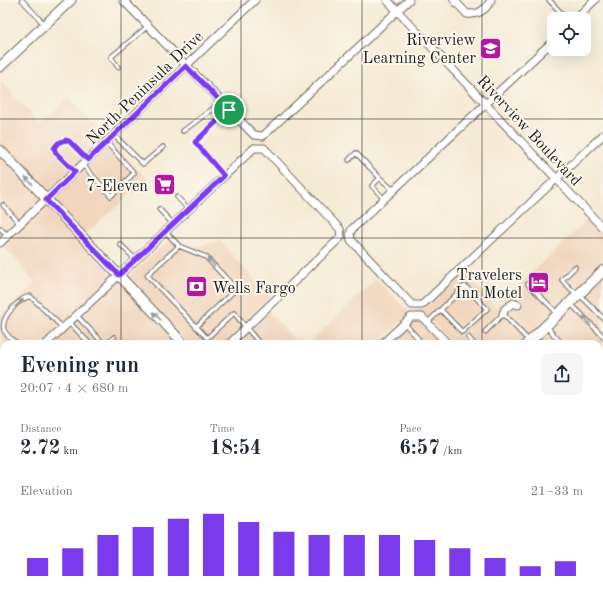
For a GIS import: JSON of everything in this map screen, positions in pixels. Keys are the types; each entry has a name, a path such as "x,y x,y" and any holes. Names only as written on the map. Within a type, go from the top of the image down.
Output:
{"main road":[{"path":"0,67 71,0"},
{"path":"0,150 180,340"},
{"path":"533,340 603,271"}],"street":[{"path":"123,0 254,136 263,136 409,0"},
{"name":"North Peninsula Drive","path":"0,243 255,0"},
{"name":"Riverview Boulevard","path":"387,0 603,228"},
{"path":"454,0 467,14 477,14 485,9 492,0"},
{"path":"582,12 595,0"},
{"path":"547,46 352,229 350,235 352,242 412,305 422,305 603,135"},
{"path":"50,340 254,148 264,148 340,229 341,233 340,239 233,340"},
{"path":"504,314 505,309 513,303 518,305"},
{"path":"386,340 411,317 422,317 444,340"}],"lane":[{"path":"22,0 45,24"},
{"path":"549,0 560,12"},
{"path":"118,67 111,57 148,26"},
{"path":"183,131 222,102"},
{"path":"224,176 195,142 229,110"},
{"path":"114,135 143,164 163,147"},
{"path":"75,172 56,153 54,148 58,143 65,140 69,141 111,196 134,174 106,142"},
{"path":"349,160 356,153 393,190"},
{"path":"380,178 372,186 384,199"},
{"path":"177,197 188,209"},
{"path":"3,205 20,224"},
{"path":"159,209 173,224"},
{"path":"0,228 8,236"},
{"path":"165,232 179,246 206,257 236,289 196,327"},
{"path":"120,244 136,259"},
{"path":"179,246 147,275 207,338 234,313 257,340"},
{"path":"575,267 562,280 576,297 603,336"},
{"path":"528,284 558,314"},
{"path":"428,322 464,286 487,309 462,332 441,310"},
{"path":"13,340 4,330 3,321 6,314 24,298 30,296 63,328"},
{"path":"576,297 603,318"},
{"path":"485,332 504,314 529,340"},
{"path":"76,316 100,340"},
{"path":"70,322 86,340"},
{"path":"404,323 419,340"},
{"path":"546,326 558,340"},
{"path":"111,340 114,337"}],"shaded area":[{"path":"0,80 39,124 69,98 107,137 47,194 0,145"},
{"path":"111,142 148,180 85,234 51,199"},
{"path":"0,156 42,199 0,239"},
{"path":"46,204 114,275 45,340 4,340 0,336 0,316 35,282 3,245"},
{"path":"589,218 603,234 603,266 526,340 449,340 425,314 414,312 426,307 463,271 496,307","holes":["511,300 523,303 520,309 514,307 508,311 506,318 499,316 502,309"]},
{"path":"174,235 190,248 220,241 272,299 228,340 185,340 127,278"},
{"path":"603,276 603,340 536,340"},
{"path":"376,279 410,313 381,340 312,340"},
{"path":"119,280 175,340 56,340"},
{"path":"268,312 295,340 238,340"},
{"path":"413,320 420,320 439,340 391,340"}],"place":[{"name":"Riverview Learning Center","path":"491,48"},
{"name":"7-Eleven","path":"164,185"},
{"name":"Travelers Inn Motel","path":"538,283"},
{"name":"Wells Fargo","path":"197,287"}],"route":[{"path":"186,66 229,110 195,142 224,176 119,275 46,200 75,172 56,153 54,148 58,143 65,140 69,141 88,160 186,66"}]}
